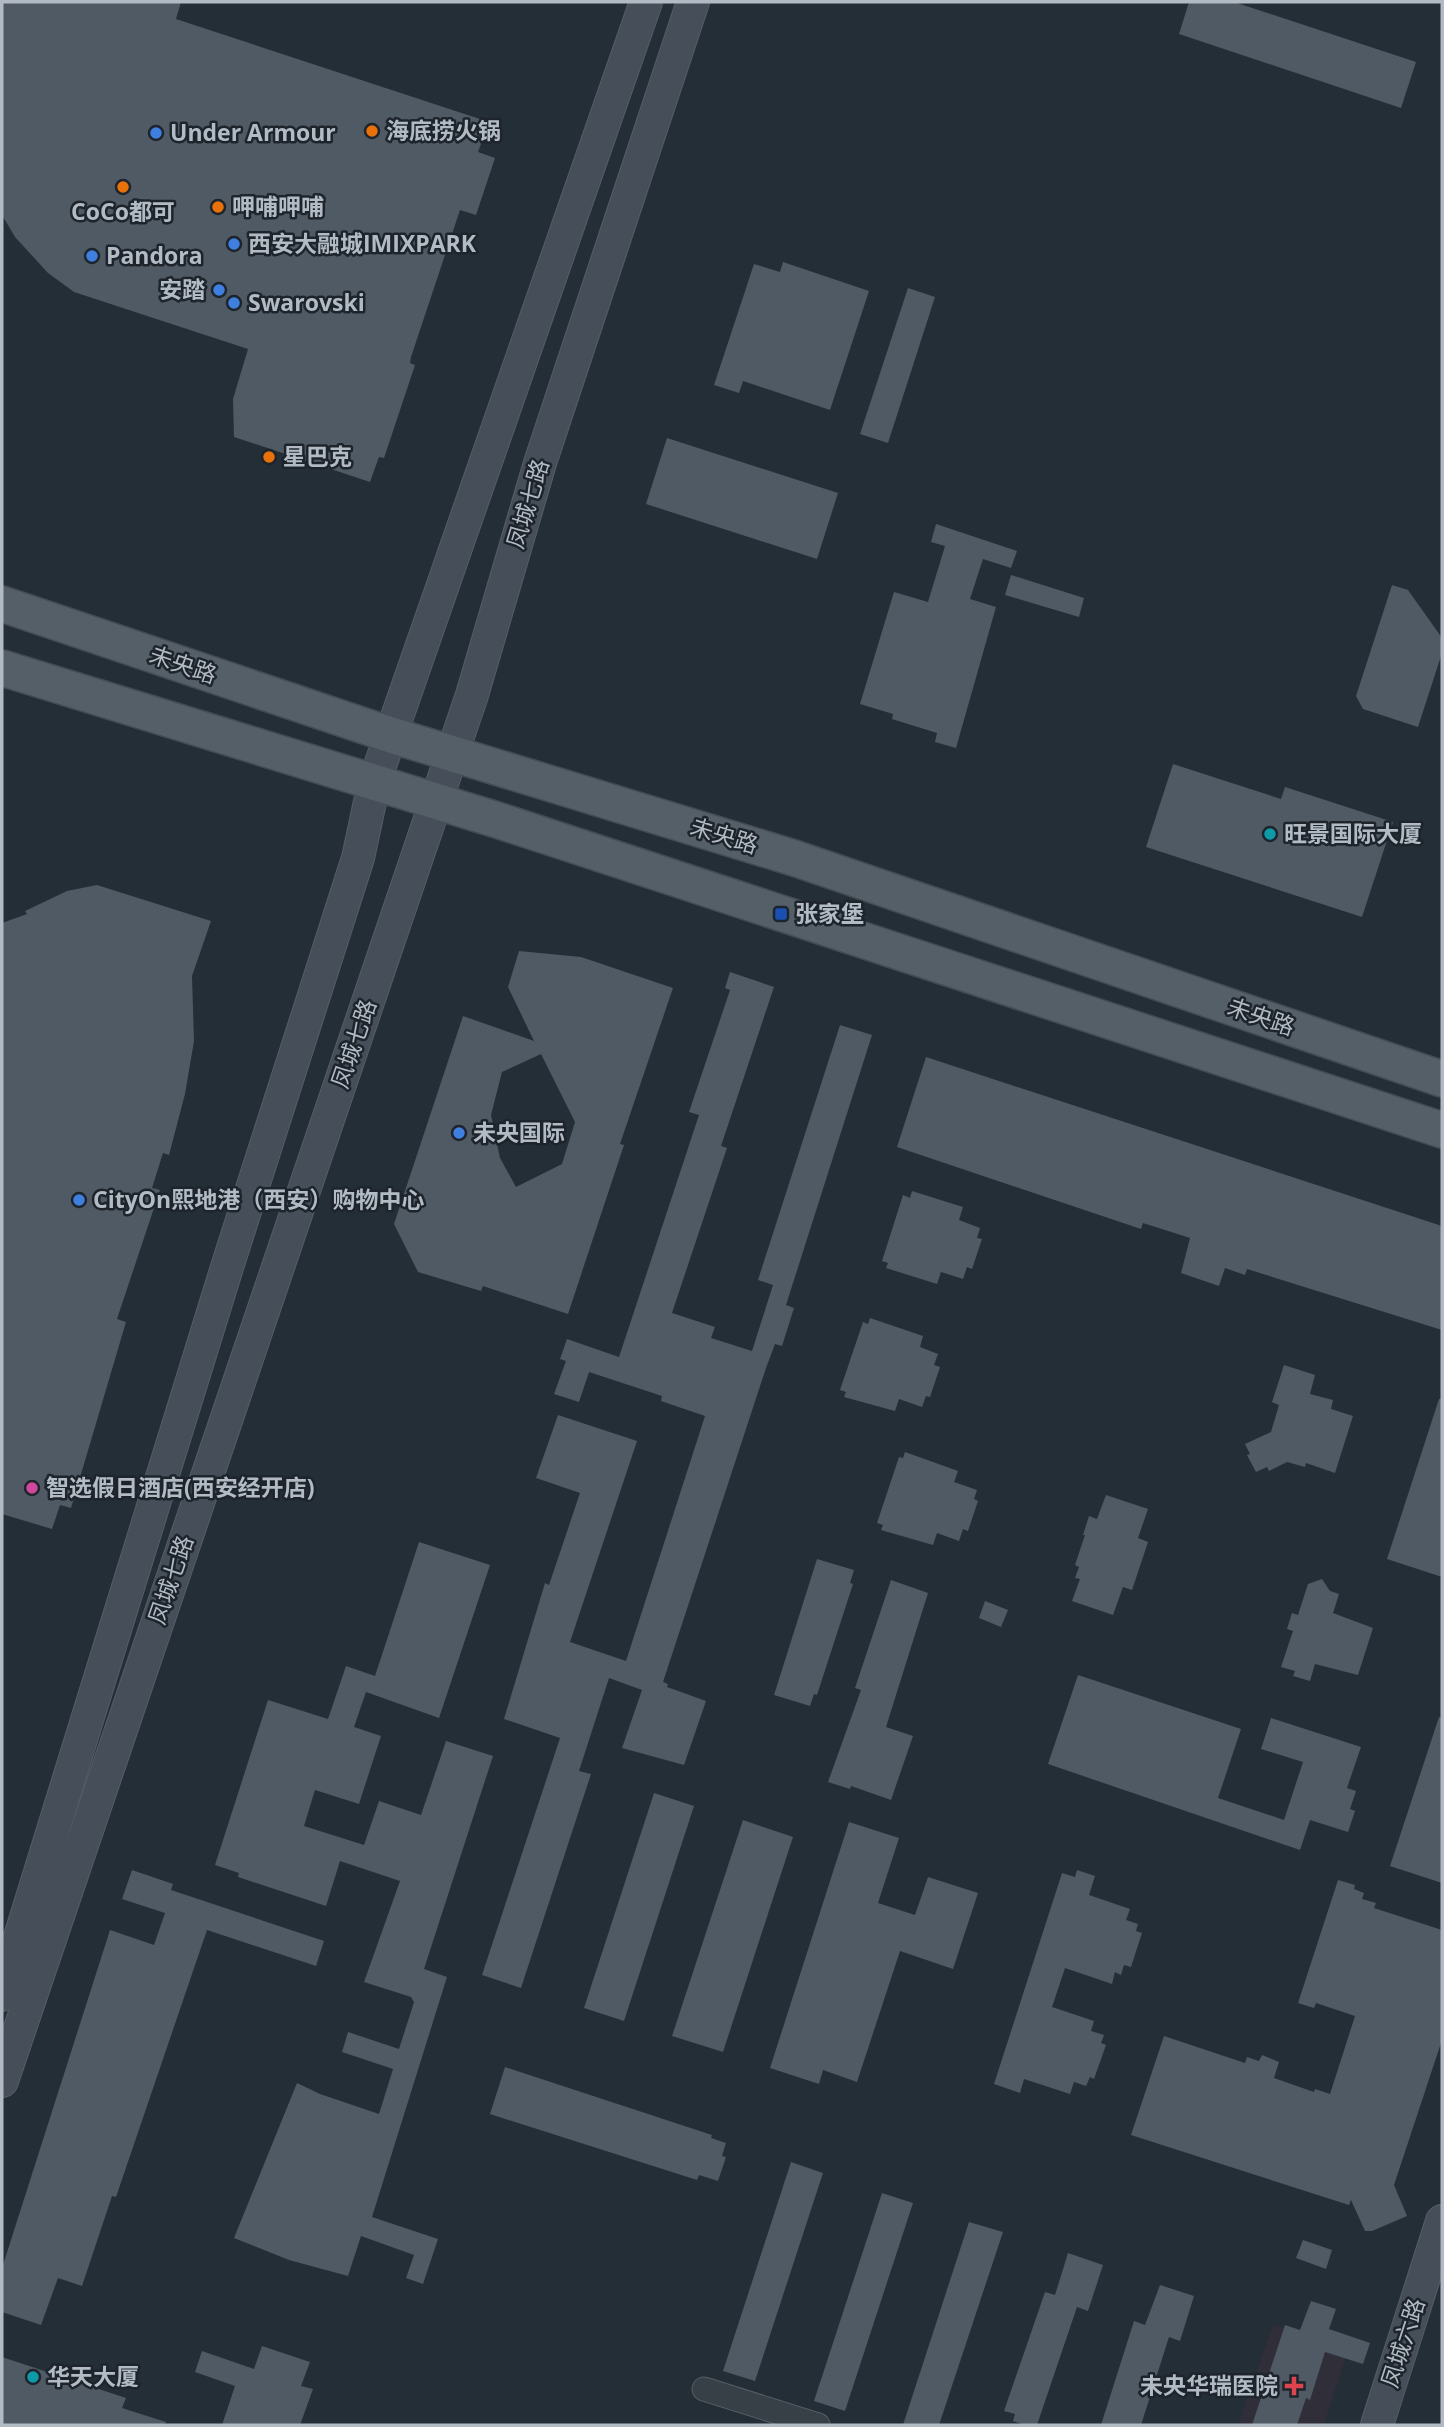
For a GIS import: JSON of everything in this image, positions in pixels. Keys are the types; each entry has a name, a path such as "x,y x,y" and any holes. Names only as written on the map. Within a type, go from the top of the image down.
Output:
{"main road":[{"name":"未央路","path":"2,604 391,735 794,858 1442,1079"},
{"path":"2,668 494,819 1442,1130"}],"street":[{"name":"凤城七路","path":"2,1995 232,1251 358,858 374,783 646,2"},
{"name":"凤城七路","path":"2,2081 452,752 540,463 693,2"},
{"name":"凤城六路","path":"1377,2425 1442,2221"},
{"path":"704,2389 818,2425"}],"shaded area":[{"name":"未央华瑞医院","path":"1273,2325 1349,2347 1324,2425 1238,2425"}],"building":[{"name":"西安大融城IMIXPARK","path":"2,2 181,2 176,19 489,122 478,152 495,158 476,215 460,210 411,357 410,363 415,365 384,458 379,457 370,482 234,437 233,399 248,349 74,292 48,273 15,237 2,215"},
{"path":"1189,2 1234,2 1416,62 1401,108 1179,34"},
{"path":"783,262 869,291 830,410 743,381 739,393 714,385 754,264 780,272"},
{"path":"908,288 935,297 888,443 860,434"},
{"path":"667,438 838,493 817,559 646,504"},
{"path":"936,524 1017,551 1011,568 983,559 970,599 996,607 956,748 935,742 937,733 892,719 893,714 860,704 894,592 928,602 945,546 931,542"},
{"path":"1011,575 1084,598 1079,617 1005,595"},
{"path":"1392,585 1408,590 1442,638 1442,653 1418,727 1363,709 1356,696"},
{"name":"旺景国际大厦","path":"1173,764 1281,799 1285,787 1393,822 1362,917 1146,847"},
{"name":"CityOn熙地港（西安）购物中心","path":"97,885 211,921 192,976 194,1041 185,1094 169,1155 163,1153 152,1188 160,1190 117,1319 126,1322 71,1508 60,1505 52,1529 2,1514 2,923 27,914 25,911 67,891"},
{"name":"未央国际","path":"519,951 581,957 673,988 620,1144 624,1145 568,1314 483,1286 481,1291 418,1272 394,1224 463,1016 534,1041 508,987","holes":["541,1054 575,1122 562,1164 516,1187 500,1158 491,1115 502,1072"]},
{"path":"730,972 774,987 721,1146 727,1148 672,1313 715,1327 711,1338 752,1351 773,1285 758,1280 840,1025 872,1035 786,1305 794,1308 782,1346 775,1344 766,1368 663,1682 668,1684 667,1687 706,1701 684,1765 622,1748 642,1690 609,1678 579,1771 591,1774 521,1988 482,1975 560,1738 504,1719 545,1583 549,1585 580,1493 536,1478 558,1415 637,1441 570,1642 626,1661 705,1416 661,1401 662,1396 589,1372 579,1402 554,1394 566,1361 560,1359 567,1339 619,1357 699,1115 689,1112 730,990 725,988"},
{"path":"926,1057 1442,1226 1442,1330 1247,1269 1245,1275 1225,1268 1219,1286 1181,1273 1190,1238 1143,1223 1141,1229 897,1147"},
{"path":"912,1191 963,1207 959,1220 980,1228 977,1238 982,1239 972,1269 967,1267 963,1279 941,1272 937,1284 886,1268 888,1263 882,1261 903,1195 910,1198"},
{"path":"870,1318 923,1336 920,1347 938,1354 934,1365 940,1367 930,1397 926,1396 922,1407 899,1399 895,1411 844,1397 846,1392 840,1390 863,1322 868,1324"},
{"path":"1284,1365 1315,1375 1310,1394 1333,1400 1331,1409 1353,1416 1335,1473 1306,1463 1305,1467 1287,1462 1269,1471 1267,1467 1256,1472 1247,1455 1250,1454 1245,1444 1271,1432 1279,1405 1272,1402"},
{"path":"1439,1399 1442,1399 1442,1577 1387,1559"},
{"path":"905,1452 958,1471 954,1482 977,1490 974,1499 978,1501 968,1531 963,1529 959,1541 937,1533 933,1545 881,1530 883,1525 877,1523 899,1457 903,1458"},
{"path":"1106,1495 1148,1509 1138,1538 1148,1542 1132,1590 1123,1587 1113,1615 1072,1601 1080,1579 1075,1578 1079,1567 1075,1565 1089,1516 1097,1519"},
{"path":"419,1542 490,1565 439,1718 366,1692 354,1727 381,1736 359,1804 315,1790 304,1826 364,1845 379,1801 421,1815 446,1741 493,1756 424,1969 447,1977 372,2217 438,2239 423,2284 406,2278 414,2255 361,2236 348,2276 289,2260 234,2238 297,2083 320,2094 379,2114 393,2069 342,2052 348,2032 399,2049 414,2002 411,1997 364,1982 400,1881 340,1861 326,1906 238,1877 239,1873 215,1865 268,1700 328,1719 346,1666 375,1676"},
{"path":"817,1559 854,1570 850,1583 853,1584 817,1695 814,1694 810,1706 774,1695"},
{"path":"1322,1579 1330,1591 1339,1594 1333,1613 1373,1628 1358,1675 1315,1664 1310,1681 1293,1676 1295,1671 1281,1667 1293,1631 1287,1629 1292,1613 1298,1615 1308,1584"},
{"path":"891,1580 928,1593 886,1727 913,1736 891,1800 851,1786 850,1789 828,1782 861,1690 855,1688"},
{"path":"985,1601 1008,1610 1001,1627 979,1618"},
{"path":"1078,1675 1241,1729 1218,1798 1284,1820 1303,1762 1261,1749 1271,1718 1361,1747 1347,1788 1356,1791 1350,1809 1355,1811 1348,1832 1310,1820 1300,1850 1048,1764"},
{"path":"1439,1717 1442,1718 1442,1883 1390,1866"},
{"path":"654,1793 694,1806 624,2021 584,2008"},
{"path":"743,1820 793,1837 723,2052 672,2036"},
{"path":"849,1822 899,1838 878,1903 915,1915 928,1877 978,1893 953,1969 900,1951 857,2082 823,2070 819,2084 770,2068"},
{"path":"132,1870 173,1884 171,1890 324,1941 316,1966 207,1930 116,2197 112,2196 82,2286 58,2278 41,2325 2,2312 2,2268 110,1930 154,1945 165,1913 122,1899"},
{"path":"1077,1870 1095,1876 1089,1895 1130,1909 1126,1920 1138,1924 1136,1931 1142,1933 1131,1967 1124,1965 1121,1975 1115,1972 1112,1984 1065,1968 1052,2007 1094,2021 1091,2031 1104,2035 1101,2043 1106,2045 1094,2079 1090,2077 1086,2086 1074,2082 1070,2094 1024,2079 1020,2093 994,2084 1062,1873 1075,1877"},
{"path":"1338,1880 1355,1885 1354,1889 1364,1893 1362,1899 1376,1903 1374,1908 1442,1930 1442,2040 1394,2185 1407,2216 1372,2231 1365,2231 1351,2200 1349,2205 1131,2135 1164,2036 1245,2063 1247,2057 1259,2061 1262,2055 1279,2062 1274,2078 1314,2092 1315,2089 1330,2094 1355,2016 1316,2003 1314,2008 1298,2003"},
{"path":"505,2067 712,2135 711,2138 726,2143 722,2156 726,2157 718,2181 699,2175 697,2180 490,2114"},
{"path":"791,2162 823,2173 755,2381 723,2371"},
{"path":"882,2193 913,2203 845,2411 814,2401"},
{"path":"969,2222 1003,2232 939,2425 903,2425"},
{"path":"1303,2240 1332,2250 1326,2269 1296,2258"},
{"path":"1068,2253 1103,2265 1088,2311 1077,2307 1037,2425 1025,2425 1013,2421 1015,2414 1004,2411 1045,2292 1055,2295"},
{"path":"1160,2285 1194,2296 1180,2341 1169,2337 1141,2425 1101,2425 1134,2321 1145,2325"},
{"name":"未央华瑞医院","path":"1311,2301 1336,2309 1329,2329 1370,2343 1363,2364 1325,2352 1310,2400 1306,2398 1297,2425 1252,2425 1285,2325 1300,2330"},
{"path":"262,2346 310,2362 301,2386 313,2389 300,2425 222,2425 235,2386 195,2372 202,2351 254,2369"},
{"name":"华天大厦","path":"2,2357 126,2398 122,2408 166,2422 165,2425 2,2425"}],"place":[{"name":"海底捞火锅","path":"372,131"},
{"name":"Under Armour","path":"156,133"},
{"name":"CoCo都可","path":"123,187"},
{"name":"呷哺呷哺","path":"218,207"},
{"name":"西安大融城IMIXPARK","path":"234,244"},
{"name":"Pandora","path":"92,256"},
{"name":"安踏","path":"219,290"},
{"name":"Swarovski","path":"234,303"},
{"name":"星巴克","path":"269,457"},
{"name":"旺景国际大厦","path":"1270,834"},
{"name":"张家堡","path":"781,914"},
{"name":"未央国际","path":"459,1133"},
{"name":"CityOn熙地港（西安）购物中心","path":"79,1200"},
{"name":"智选假日酒店(西安经开店)","path":"32,1488"},
{"name":"华天大厦","path":"33,2377"},
{"name":"未央华瑞医院","path":"1294,2386"}]}
